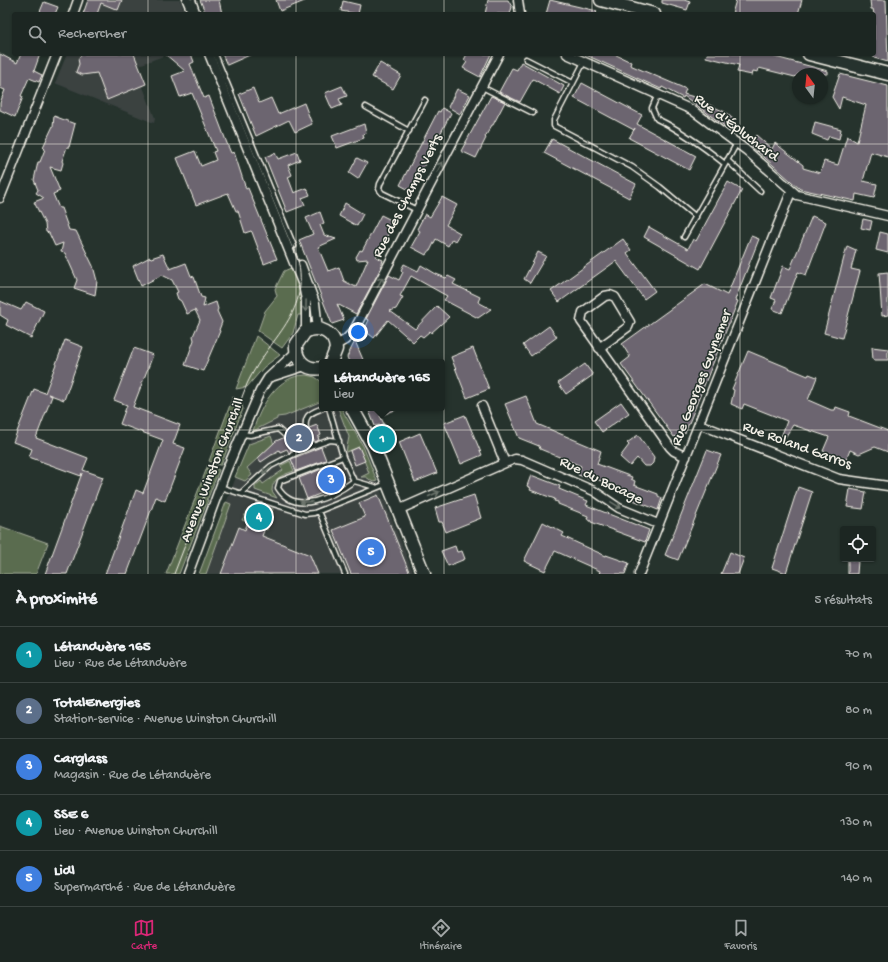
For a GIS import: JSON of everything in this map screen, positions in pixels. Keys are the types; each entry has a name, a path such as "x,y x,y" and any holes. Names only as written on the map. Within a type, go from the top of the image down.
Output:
{"street":[{"path":"74,12 78,0"},
{"path":"187,0 192,12"},
{"path":"518,0 520,12"},
{"path":"601,0 646,12"},
{"path":"0,198 56,56"},
{"path":"210,56 303,285 312,330"},
{"name":"Rue des Champs Verts","path":"336,346 353,332 498,56"},
{"name":"Rue d'Épluchard","path":"573,56 692,110 737,143 796,195 888,216"},
{"path":"816,56 888,74"},
{"name":"Rue Georges Guynemer","path":"639,574 791,192"},
{"path":"294,246 315,302 312,330 298,340 296,352 298,359 305,366 315,369 319,368"},
{"path":"599,348 628,327 630,322 615,297 610,295 605,296 581,315 582,324 599,348 670,447 686,457"},
{"path":"312,330 329,334 336,346 335,356 333,359"},
{"name":"Avenue Winston Churchill","path":"188,574 220,487 260,391 268,378 296,352"},
{"path":"268,378 305,366"},
{"path":"482,406 505,463"},
{"path":"354,411 373,446 382,485 398,510 424,574"},
{"name":"Rue Roland Garros","path":"699,424 839,479 888,486"},
{"name":"Rue du Bocage","path":"398,510 515,459 522,460 594,491 618,508 658,524"}],"lane":[{"path":"192,0 197,12"},
{"path":"216,56 294,246"},
{"path":"526,59 573,83"},
{"path":"584,61 554,120 556,128 632,167 660,187 696,217"},
{"path":"481,87 533,113"},
{"path":"658,94 652,108 657,119 678,129 704,146 726,162 760,191"},
{"path":"417,210 382,194 379,189 380,184 425,100"},
{"path":"366,107 409,131"},
{"path":"684,237 737,143"},
{"path":"306,429 305,419 308,413 319,409"},
{"path":"330,411 343,456 354,481"},
{"path":"241,434 250,435 278,429 287,437"},
{"path":"310,440 313,446"},
{"path":"241,493 271,466 313,446 330,440 339,441"},
{"path":"293,447 296,453"},
{"path":"343,456 280,481 278,488 287,498 306,504 338,491 354,481 382,485"},
{"path":"220,487 305,514 319,511 382,485"},
{"path":"319,511 345,574"}],"shaded area":[{"path":"88,0 180,0 185,12 84,12"},
{"path":"66,56 164,56 139,65 136,69 155,118 154,123 55,83"},
{"path":"302,375 315,377 319,380 319,411 343,411 363,446 414,574 199,574 262,409 267,400 280,385 291,378"}],"green space":[{"path":"291,264 301,291 301,315 298,315 293,333 282,348 258,331 265,311 277,296 275,289 284,271 291,268"},
{"path":"256,336 280,355 264,367 247,387 236,389"},
{"path":"306,375 315,377 319,380 319,402 285,416 277,417 277,419 253,431 260,412 271,394 286,380 296,376"},
{"path":"233,397 241,401 243,409 221,465 219,465 209,461"},
{"path":"339,411 343,411 363,446 377,481 373,482 366,477 361,477 369,473 359,447 346,452 349,437"},
{"path":"271,436 277,453 272,455 268,449 247,468 252,475 245,481 235,477 249,444"},
{"path":"290,461 294,471 276,480 272,487 272,491 277,498 255,490 255,486 261,481 263,484 283,470 280,466"},
{"path":"208,465 219,470 208,498 206,499 208,500 179,574 166,574"},
{"path":"226,502 231,504 206,574 199,574"},
{"path":"258,504 273,509 267,530 242,520 248,509"},
{"path":"0,526 48,543 36,574 0,574"}],"building":[{"path":"88,0 122,0 118,10 101,3 98,12 84,12"},
{"path":"200,0 219,0 222,12 205,12"},
{"path":"276,0 307,0 280,11"},
{"path":"488,0 508,0 512,7 511,12 485,12"},
{"path":"550,0 597,11 597,12 547,12"},
{"path":"662,0 684,0 690,2 687,10 662,3"},
{"path":"736,0 802,0 799,12 733,12"},
{"path":"870,0 886,0 888,62 874,58 874,56 876,56 876,12 874,12 873,9 871,9"},
{"path":"343,1 360,5 358,12 341,11"},
{"path":"44,2 58,7 56,12 40,12"},
{"path":"0,54 17,63 20,56 39,56 34,71 42,75 39,82 29,78 21,96 23,97 15,117 0,110 0,103 5,90 0,88"},
{"path":"80,56 135,56 146,84 107,100 97,73 82,75 76,72 79,64 78,59"},
{"path":"167,56 192,56 194,62 190,64 204,98 209,96 228,146 231,153 234,152 246,189 248,188 277,259 264,264 252,232 245,233 238,211 236,211 228,193 196,205 177,158 195,151 201,166 216,160 213,152 216,151 192,93 180,97 172,76 185,71"},
{"path":"223,56 247,56 227,65"},
{"path":"466,56 490,56 480,77 463,68 467,62 464,60"},
{"path":"588,56 618,56 631,62 630,65 686,89 684,94 704,100 703,102 725,112 733,119 730,130 684,96 683,98 662,87 661,89"},
{"path":"772,56 817,68 792,68 792,76 759,68 758,72 753,71 752,75 737,72 739,65 706,57"},
{"path":"521,62 564,86 560,94 533,79 520,102 499,92 512,68 517,70"},
{"path":"380,63 401,75 393,89 372,77"},
{"path":"840,74 888,86 888,157 871,152 863,181 877,184 874,198 856,194 855,201 800,189 748,143 756,135 772,149 775,143 803,165 803,168 820,173 824,161 838,165 847,136 857,142 866,105 842,97 839,109 832,97"},
{"path":"582,83 642,115 637,124 696,156 689,170 629,138 634,130 574,98"},
{"path":"342,86 347,96 339,99 342,105 332,109 325,93"},
{"path":"253,88 259,103 271,98 278,114 304,103 312,124 295,132 289,120 256,136 239,94"},
{"path":"457,89 470,95 460,114 448,107"},
{"path":"491,96 505,102 485,137 486,138 476,158 461,151"},
{"path":"442,108 451,113 411,191 400,185 438,111 440,112"},
{"path":"54,116 75,124 69,147 67,147 62,161 63,163 61,170 50,167 60,191 53,194 59,208 61,208 69,230 76,231 93,266 97,281 95,295 74,288 77,280 65,253 61,252 63,243 55,246 49,233 46,232 45,224 34,202 44,198 36,193 38,190 34,180 38,162 40,162 45,149 43,147 53,126"},
{"path":"815,122 841,129 839,139 829,136 827,140 812,134"},
{"path":"364,124 366,133 363,134 364,138 337,148 332,136"},
{"path":"552,139 636,184 629,198 544,153"},
{"path":"297,152 300,160 288,165 292,175 288,177 294,193 307,188 310,195 302,198 305,205 287,212 265,157 275,153 278,159"},
{"path":"357,158 367,163 358,179 349,173"},
{"path":"728,182 742,190 700,269 644,237 649,227 688,249 693,239 696,241"},
{"path":"442,197 457,205 446,225 460,233 455,241 452,239 448,246 436,239 430,251 428,251 426,255 411,247 420,231 417,229 425,214 430,217"},
{"path":"345,203 363,214 357,226 339,216"},
{"path":"320,212 324,223 320,225 324,235 336,239 318,247 328,271 339,267 344,281 356,287 368,259 357,260 356,257 360,250 362,251 381,215 393,221 392,227 376,257 383,260 380,270 356,314 337,304 344,320 332,324 299,240 313,234 306,218"},
{"path":"812,216 826,222 806,275 798,272 782,313 772,309 776,300 771,298 783,266 790,269"},
{"path":"863,219 872,221 870,230 861,228"},
{"path":"880,232 888,234 888,253 876,250"},
{"path":"751,236 759,239 735,300 738,301 685,433 674,437 621,364 630,357 622,344 705,284 727,295"},
{"path":"623,239 631,250 627,253 655,291 644,299 616,261 559,302 551,291"},
{"path":"847,246 856,250 851,269 860,271 842,338 824,333"},
{"path":"538,252 546,256 530,283 524,279"},
{"path":"163,254 170,269 186,263 191,276 194,277 201,297 205,298 203,307 216,302 218,309 217,311 222,322 220,331 203,371 185,365 194,340 193,336 200,320 195,310 187,314 181,301 178,299 176,293 178,292 172,280 162,275 141,286 133,266 150,257"},
{"path":"404,264 418,271 421,265 436,274 446,278 448,276 456,280 453,284 480,297 478,302 491,309 478,318 444,300 447,296 411,276 400,296 403,297 396,309 390,311 415,329 437,306 449,317 431,333 430,331 423,337 420,335 413,342 388,320 374,338 364,330 369,320 366,319 389,275 399,280 403,272 401,270"},
{"path":"888,272 888,315 882,316 879,273"},
{"path":"0,301 21,310 26,302 44,311 31,338 6,325 8,320 0,315"},
{"path":"549,326 557,337 531,356 523,345"},
{"path":"65,340 83,347 64,400 48,394 52,396 36,438 88,458 83,470 103,477 67,574 45,574 81,476 29,457 32,449 13,442 34,389 45,393"},
{"path":"355,341 363,359 348,359 347,357"},
{"path":"872,347 888,349 888,360 873,360"},
{"path":"134,348 153,355 133,407 180,425 173,444 185,448 165,501 156,497 127,574 105,574 136,490 143,493 163,440 120,424 127,405 114,400"},
{"path":"473,348 489,389 467,398 451,357"},
{"path":"748,351 808,376 809,374 817,377 808,400 831,410 835,410 836,407 850,412 849,416 888,431 888,452 875,447 859,454 850,450 846,460 823,451 829,437 793,425 784,439 781,437 787,421 744,404 742,409 731,404 734,390 732,389"},
{"path":"585,364 593,375 566,394 558,383"},
{"path":"526,396 537,424 601,451 597,464 632,477 631,479 635,481 634,485 658,494 658,496 662,498 658,510 628,498 631,493 591,477 590,479 578,475 581,466 540,449 539,446 519,438 505,404"},
{"path":"621,402 629,413 602,432 594,421"},
{"path":"369,411 392,411 380,416 384,424 375,426"},
{"path":"465,415 482,455 461,464 444,423"},
{"path":"317,425 321,435 318,437 319,440 315,442 312,437 309,437 307,439 308,444 298,449 295,444 292,444 290,447 291,451 289,453 287,449 280,452 279,450 261,462 258,458 276,441 283,438 288,440 290,435 303,430 308,432 309,428"},
{"path":"420,433 437,473 415,482 399,442"},
{"path":"638,435 654,457 653,463 650,466 644,466 637,458 630,466 620,457 629,445 627,443"},
{"path":"321,447 326,460 296,471 291,459"},
{"path":"359,447 365,461 355,465 350,451"},
{"path":"707,450 721,455 678,560 665,555"},
{"path":"329,466 337,487 307,499 299,478"},
{"path":"531,475 560,486 559,489 588,501 586,505 649,530 645,542 591,522 587,519 588,516 558,504 558,502 554,501 555,499 530,490 531,488 527,486"},
{"path":"798,487 812,492 786,573 772,568"},
{"path":"850,489 866,492 863,509 847,507"},
{"path":"378,495 410,574 351,574 333,530 365,517 359,503"},
{"path":"474,495 481,518 446,532 442,522 439,522 435,508"},
{"path":"253,507 270,514 262,536 310,555 318,574 221,574 239,527 245,530"},
{"path":"543,522 564,533 562,536 606,556 629,563 625,574 599,574 600,571 555,551 545,571 524,561"},
{"path":"455,546 457,552 462,551 465,559 448,566 441,551"},
{"path":"730,552 744,558 738,574 721,574"},
{"path":"848,562 858,562 857,574 848,574"}],"tram line":[{"path":"174,574 247,384 296,305 300,288 300,269 294,246"}],"place":[{"name":"TotalEnergies","path":"299,438"},
{"name":"Létanduère 165","path":"382,439"},
{"name":"Carglass","path":"331,480"},
{"name":"SSE 6","path":"259,517"},
{"name":"Lidl","path":"371,552"}]}
